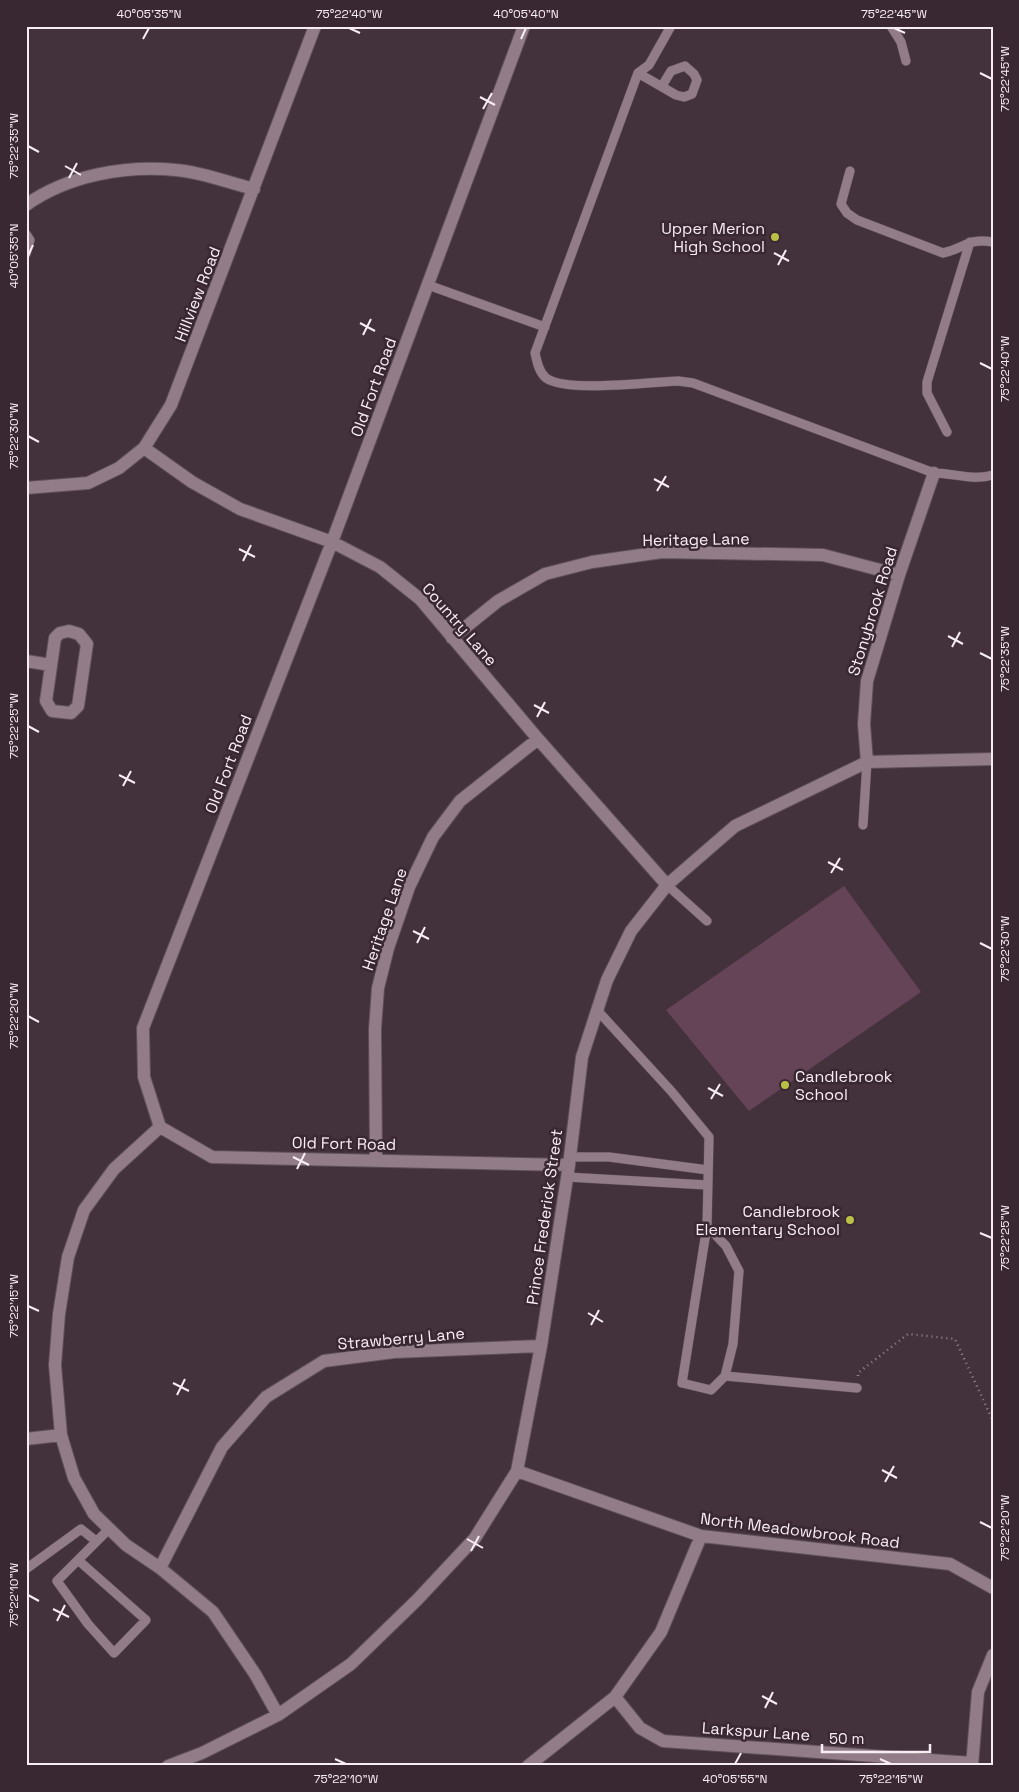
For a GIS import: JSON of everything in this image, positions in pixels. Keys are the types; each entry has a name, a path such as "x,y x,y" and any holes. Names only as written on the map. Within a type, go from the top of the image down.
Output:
{"street":[{"name":"Hillview Road","path":"26,488 88,483 119,468 144,448 171,405 315,26"},
{"name":"Old Fort Road","path":"524,26 332,542 143,1028 144,1077 160,1127 212,1157 376,1159 569,1166"},
{"path":"26,204 39,196 81,180 123,169 178,170 254,189"},
{"name":"Country Lane","path":"144,448 192,482 240,509 332,542 380,566 420,599 538,739 667,885"},
{"name":"Stonybrook Road","path":"867,762 864,724 867,681 899,575 934,472"},
{"name":"Heritage Lane","path":"452,638 498,602 545,574 592,562 618,558 662,552 822,555 899,575"},
{"path":"69,631 78,634 87,644 78,706 71,713 52,711 46,701 51,665 55,638 60,633 69,631"},
{"path":"26,661 51,665"},
{"name":"Heritage Lane","path":"376,1159 375,1029 378,988 388,948 409,887 433,837 460,801 538,739"},
{"name":"Prince Frederick Street","path":"168,1766 202,1754 278,1714 351,1664 417,1600 475,1538 517,1472 541,1346 569,1166 582,1057 607,980 631,932 667,885 735,826 867,762 993,759"},
{"path":"160,1127 114,1169 84,1210 68,1257 59,1314 55,1365 61,1435 74,1478 94,1514 126,1545 160,1568 213,1612 255,1674 278,1714"},
{"name":"Strawberry Lane","path":"160,1568 222,1447 266,1397 324,1361 394,1352 541,1346"},
{"path":"26,1439 61,1435"},
{"name":"North Meadowbrook Road","path":"517,1472 701,1536 950,1564 993,1588"},
{"path":"528,1766 615,1697 661,1632 701,1536"},
{"path":"972,1765 978,1692 993,1655"},
{"name":"Larkspur Lane","path":"615,1697 640,1728 663,1740 972,1765"}],"lane":[{"path":"671,26 649,66 638,73 535,353 538,367 547,378 585,386 678,381 693,382 934,472 955,473 973,477 993,475"},
{"path":"891,26 901,42 906,61"},
{"path":"638,73 662,86"},
{"path":"850,171 841,204 847,213 857,220 943,253 977,240 993,242"},
{"path":"26,234 30,240 26,254"},
{"path":"946,432 927,393 927,382 970,242"},
{"path":"428,285 545,327"},
{"path":"863,825 867,762"},
{"path":"667,885 707,921"},
{"path":"597,1010 672,1092 709,1137 707,1226 682,1382 711,1390 725,1376 733,1344 739,1271 726,1246 707,1226"},
{"path":"569,1166 609,1157 708,1170"},
{"path":"569,1166 707,1185"},
{"path":"725,1376 857,1388"},
{"path":"78,1560 146,1620 114,1653 88,1624 57,1581 109,1528"},
{"path":"26,1570 80,1529 96,1542"}],"path":[{"path":"857,1388 858,1373 908,1334 955,1339 993,1421"}],"shaded area":[{"path":"844,886 921,992 749,1111 666,1010"}],"place":[{"name":"Upper Merion High School","path":"775,237"},
{"name":"Candlebrook School","path":"785,1085"},
{"name":"Candlebrook Elementary School","path":"850,1220"}]}
